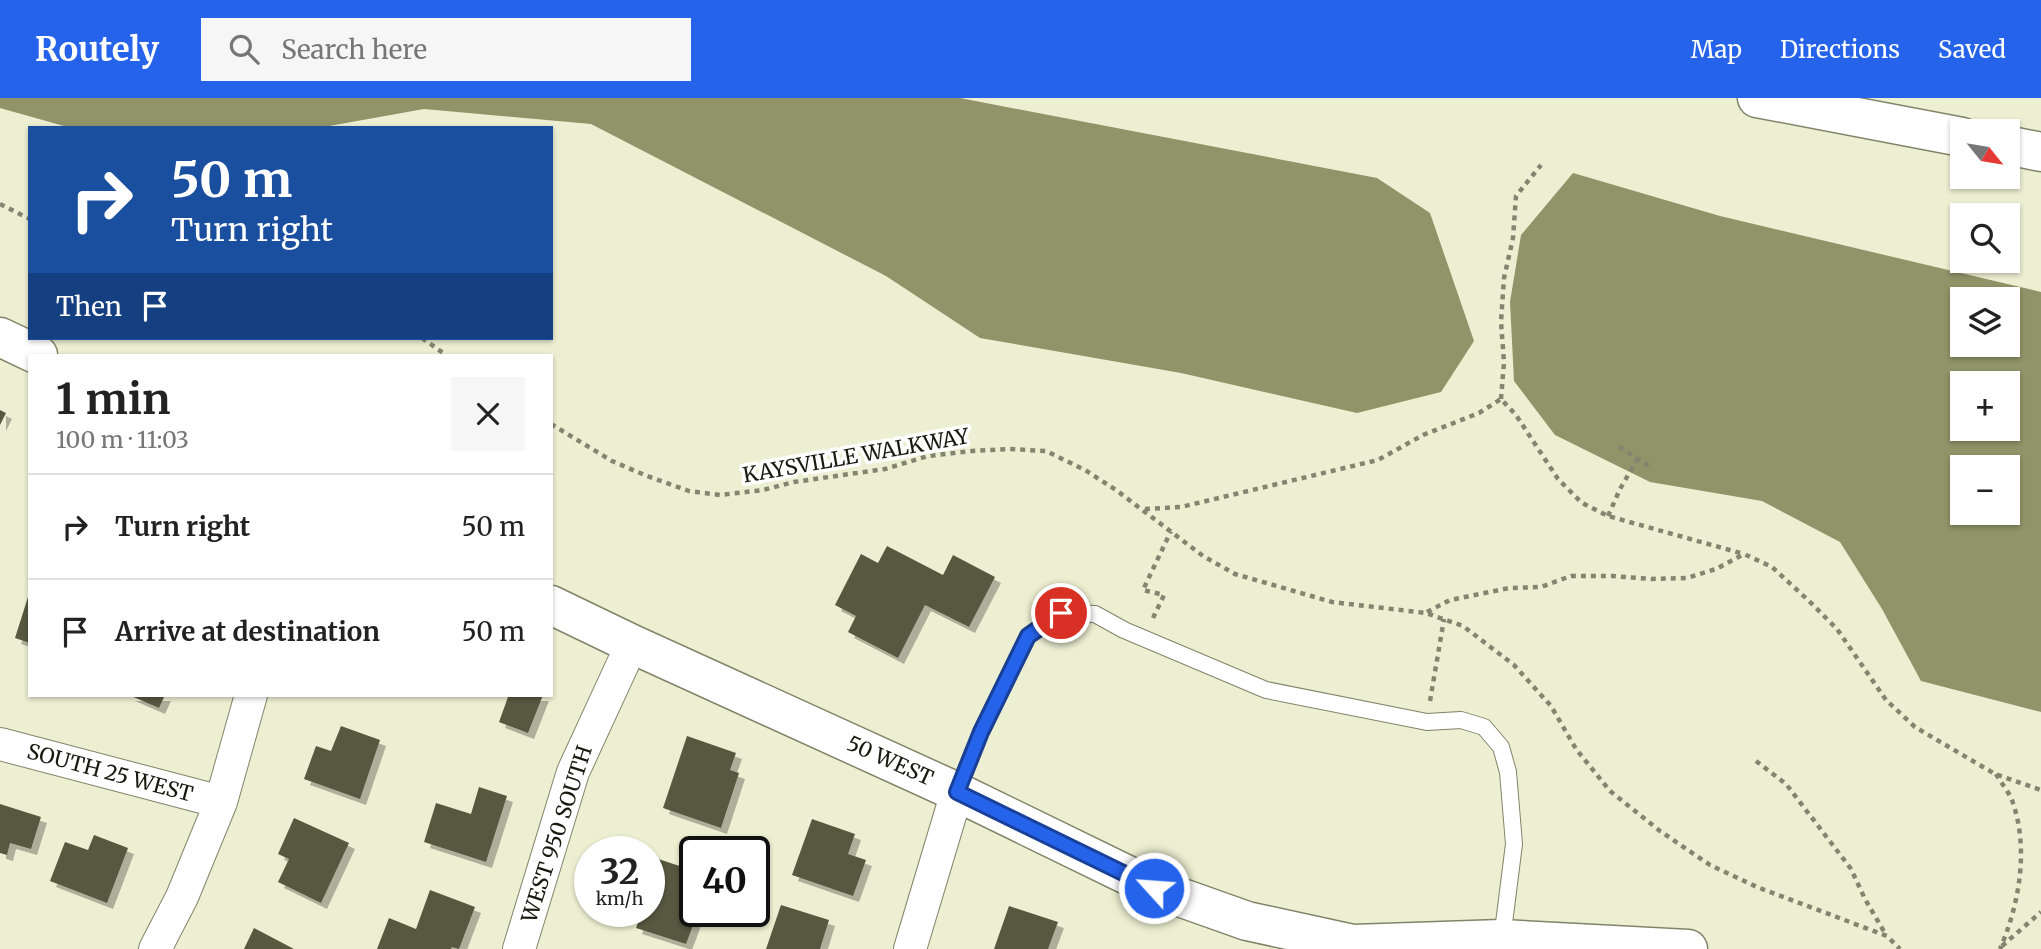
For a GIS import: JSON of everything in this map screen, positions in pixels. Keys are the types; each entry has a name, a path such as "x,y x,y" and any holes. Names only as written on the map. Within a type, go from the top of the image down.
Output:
{"main road":[{"path":"1757,98 1950,135"},
{"path":"2020,148 2041,152"},
{"path":"0,337 36,354"},
{"name":"50 WEST","path":"553,606 957,792 1154,888 1247,921 1353,944 1502,944 1688,949"}],"street":[{"name":"WEST 950 SOUTH","path":"519,949 573,772 632,644"},
{"path":"155,949 182,897 221,802 250,697"},
{"name":"SOUTH 25 WEST","path":"0,744 221,802"},
{"path":"910,949 957,792"}],"lane":[{"path":"957,792 981,732 1028,636 1061,613 1095,614 1144,639 1266,690 1427,722 1461,720 1484,727 1501,747 1508,772 1514,844 1502,944"}],"path":[{"path":"1541,165 1516,196 1513,238 1504,278 1501,399 1516,415 1558,479 1582,503 1608,516 1744,554 1772,567 1837,629 1886,700 1915,727 1995,774 2041,790"},
{"path":"0,204 28,218"},
{"path":"425,340 445,354"},
{"path":"1144,509 1181,507 1378,460 1423,435 1479,413 1501,399"},
{"name":"KAYSVILLE WALKWAY","path":"553,425 612,461 689,491 720,495 886,469 928,457 972,451 1046,451 1085,470 1144,509 1203,556 1235,574 1332,602 1426,613 1463,626 1514,666 1551,706 1576,749 1610,791 1660,831 1710,865 1757,887 1887,936 1900,949"},
{"path":"1619,447 1651,467"},
{"path":"1608,516 1638,458"},
{"path":"1144,639 1164,595 1143,590 1171,531"},
{"path":"1426,613 1450,600 1509,588 1541,587 1571,576 1687,578 1716,569 1744,554"},
{"path":"1427,722 1444,619"},
{"path":"1755,761 1786,784 1851,869 1887,936"},
{"path":"1995,774 2013,801 2020,834 2021,861 2017,897 2000,948"},
{"path":"2000,948 2041,912"}],"shaded area":[{"path":"0,98 960,98 1377,178 1430,213 1474,341 1441,392 1357,413 1181,373 980,338 886,276 591,124 424,109 329,126 64,126 0,108"},
{"path":"1573,173 1720,216 1950,270 1950,273 1961,273 2020,287 1950,287 1950,357 2020,357 2020,287 2041,292 2041,712 1921,681 1882,609 1840,542 1762,501 1650,482 1555,435 1514,381 1510,302 1521,235"}],"building":[{"path":"0,410 6,413 0,425"},
{"path":"887,546 943,575 953,555 995,577 969,627 925,605 898,658 848,632 856,616 835,605 861,554 878,563"},
{"path":"28,597 28,642 15,638"},
{"path":"134,697 164,697 159,708"},
{"path":"508,697 542,697 528,733 499,722"},
{"path":"341,726 380,740 360,799 304,779 316,746 331,751"},
{"path":"687,736 736,753 730,770 739,773 721,828 663,808"},
{"path":"479,787 507,796 486,862 424,842 436,803 471,814"},
{"path":"0,804 41,817 31,849 10,843 7,855 0,853"},
{"path":"294,818 349,843 321,903 278,882 289,859 278,854"},
{"path":"812,819 855,834 848,854 866,860 853,896 792,875"},
{"path":"94,835 128,848 107,903 50,881 65,842 88,850"},
{"path":"665,861 679,866 679,927 692,927 686,944 636,928 665,927"},
{"path":"430,890 475,907 459,949 377,949 389,918 416,929"},
{"path":"781,905 829,920 820,949 766,949"},
{"path":"1009,906 1058,922 1048,949 994,949"},
{"path":"254,928 294,949 244,949"}],"route":[{"path":"1061,613 1028,636 981,732 957,792 1154,888"}]}
